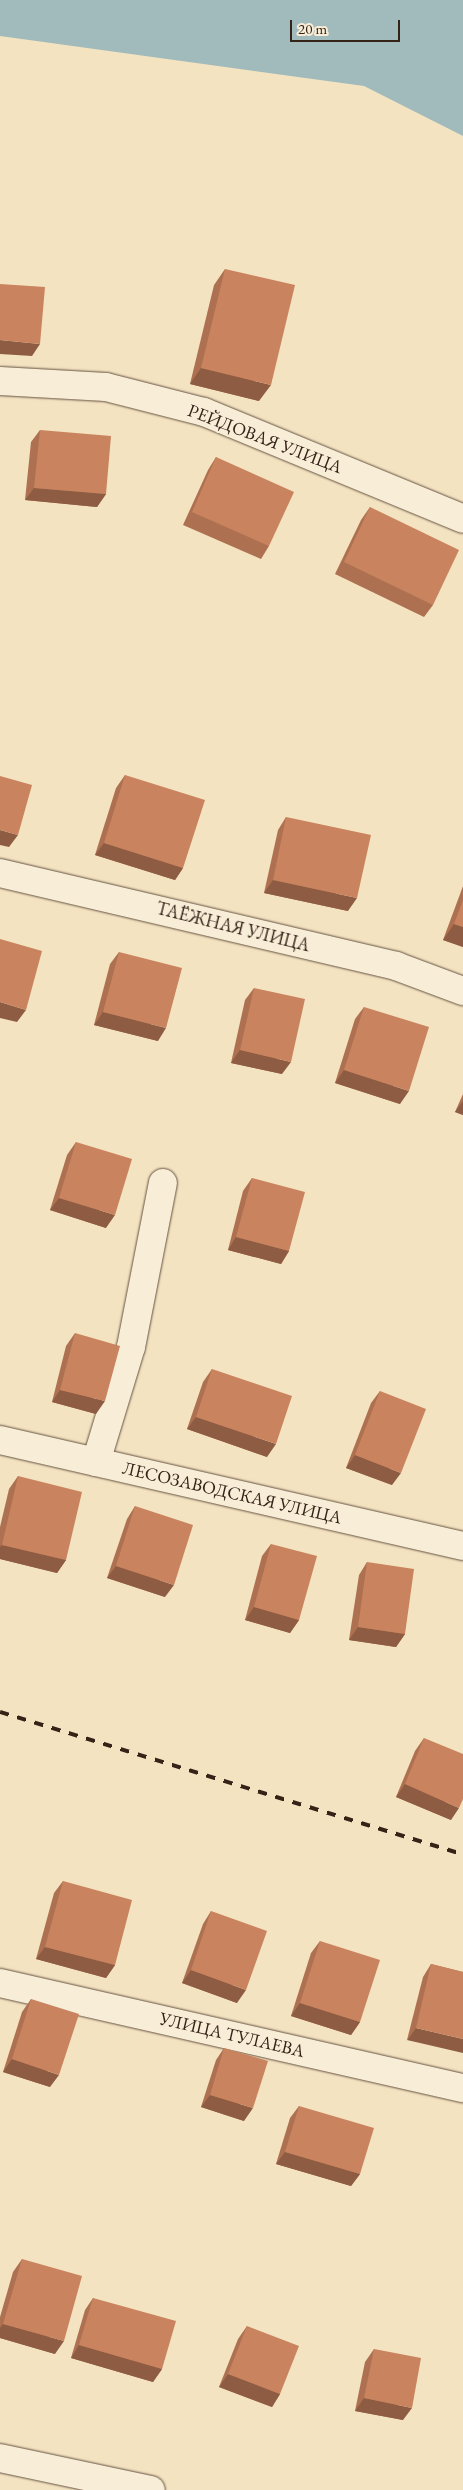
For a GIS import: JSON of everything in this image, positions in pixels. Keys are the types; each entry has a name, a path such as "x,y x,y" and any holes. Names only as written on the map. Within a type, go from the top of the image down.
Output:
{"street":[{"name":"РЕЙДОВАЯ УЛИЦА","path":"0,382 106,387 204,412 463,519"},
{"name":"ТАЁЖНАЯ УЛИЦА","path":"0,873 396,966 463,991"},
{"path":"96,1462 132,1347 163,1183"},
{"name":"ЛЕСОЗАВОДСКАЯ УЛИЦА","path":"0,1440 463,1546"},
{"name":"УЛИЦА ТУЛАЕВА","path":"0,1983 463,2088"},
{"path":"0,2458 151,2490"}],"water":[{"path":"0,0 463,0 463,136 364,86 0,36"}],"building":[{"path":"225,269 295,285 271,385 201,368"},
{"path":"0,284 45,287 40,344 0,340"},
{"path":"40,430 111,436 106,494 34,488"},
{"path":"216,457 294,492 269,546 192,512"},
{"path":"370,507 459,550 433,605 344,562"},
{"path":"125,775 205,800 183,868 104,843"},
{"path":"0,776 32,785 18,835 0,830"},
{"path":"286,817 371,835 357,898 273,880"},
{"path":"463,900 463,927 454,924"},
{"path":"0,939 42,951 26,1010 0,1002"},
{"path":"119,952 182,968 166,1028 103,1012"},
{"path":"254,988 305,999 291,1062 240,1050"},
{"path":"364,1007 429,1027 409,1091 344,1070"},
{"path":"76,1142 132,1159 115,1215 59,1198"},
{"path":"252,1178 305,1192 289,1251 236,1237"},
{"path":"75,1333 120,1346 105,1401 60,1390"},
{"path":"212,1369 292,1396 276,1444 196,1417"},
{"path":"380,1391 426,1409 401,1473 355,1455"},
{"path":"18,1476 82,1492 66,1560 2,1545"},
{"path":"135,1506 193,1525 174,1585 116,1566"},
{"path":"271,1544 317,1556 299,1620 254,1607"},
{"path":"367,1562 414,1569 405,1634 358,1627"},
{"path":"424,1738 463,1754 463,1799 459,1808 405,1784"},
{"path":"63,1881 132,1900 115,1965 45,1947"},
{"path":"211,1911 267,1931 246,1990 191,1970"},
{"path":"320,1941 380,1960 360,2022 300,2003"},
{"path":"431,1964 463,1972 463,2039 416,2028"},
{"path":"31,1999 79,2014 59,2075 12,2059"},
{"path":"224,2048 268,2061 253,2108 210,2095"},
{"path":"299,2106 374,2128 360,2174 285,2152"},
{"path":"22,2259 82,2276 64,2341 3,2324"},
{"path":"93,2298 176,2321 162,2369 79,2345"},
{"path":"247,2326 299,2346 280,2394 228,2374"},
{"path":"374,2349 421,2358 412,2408 364,2398"}],"railway":[{"path":"0,1712 463,1854"}]}
